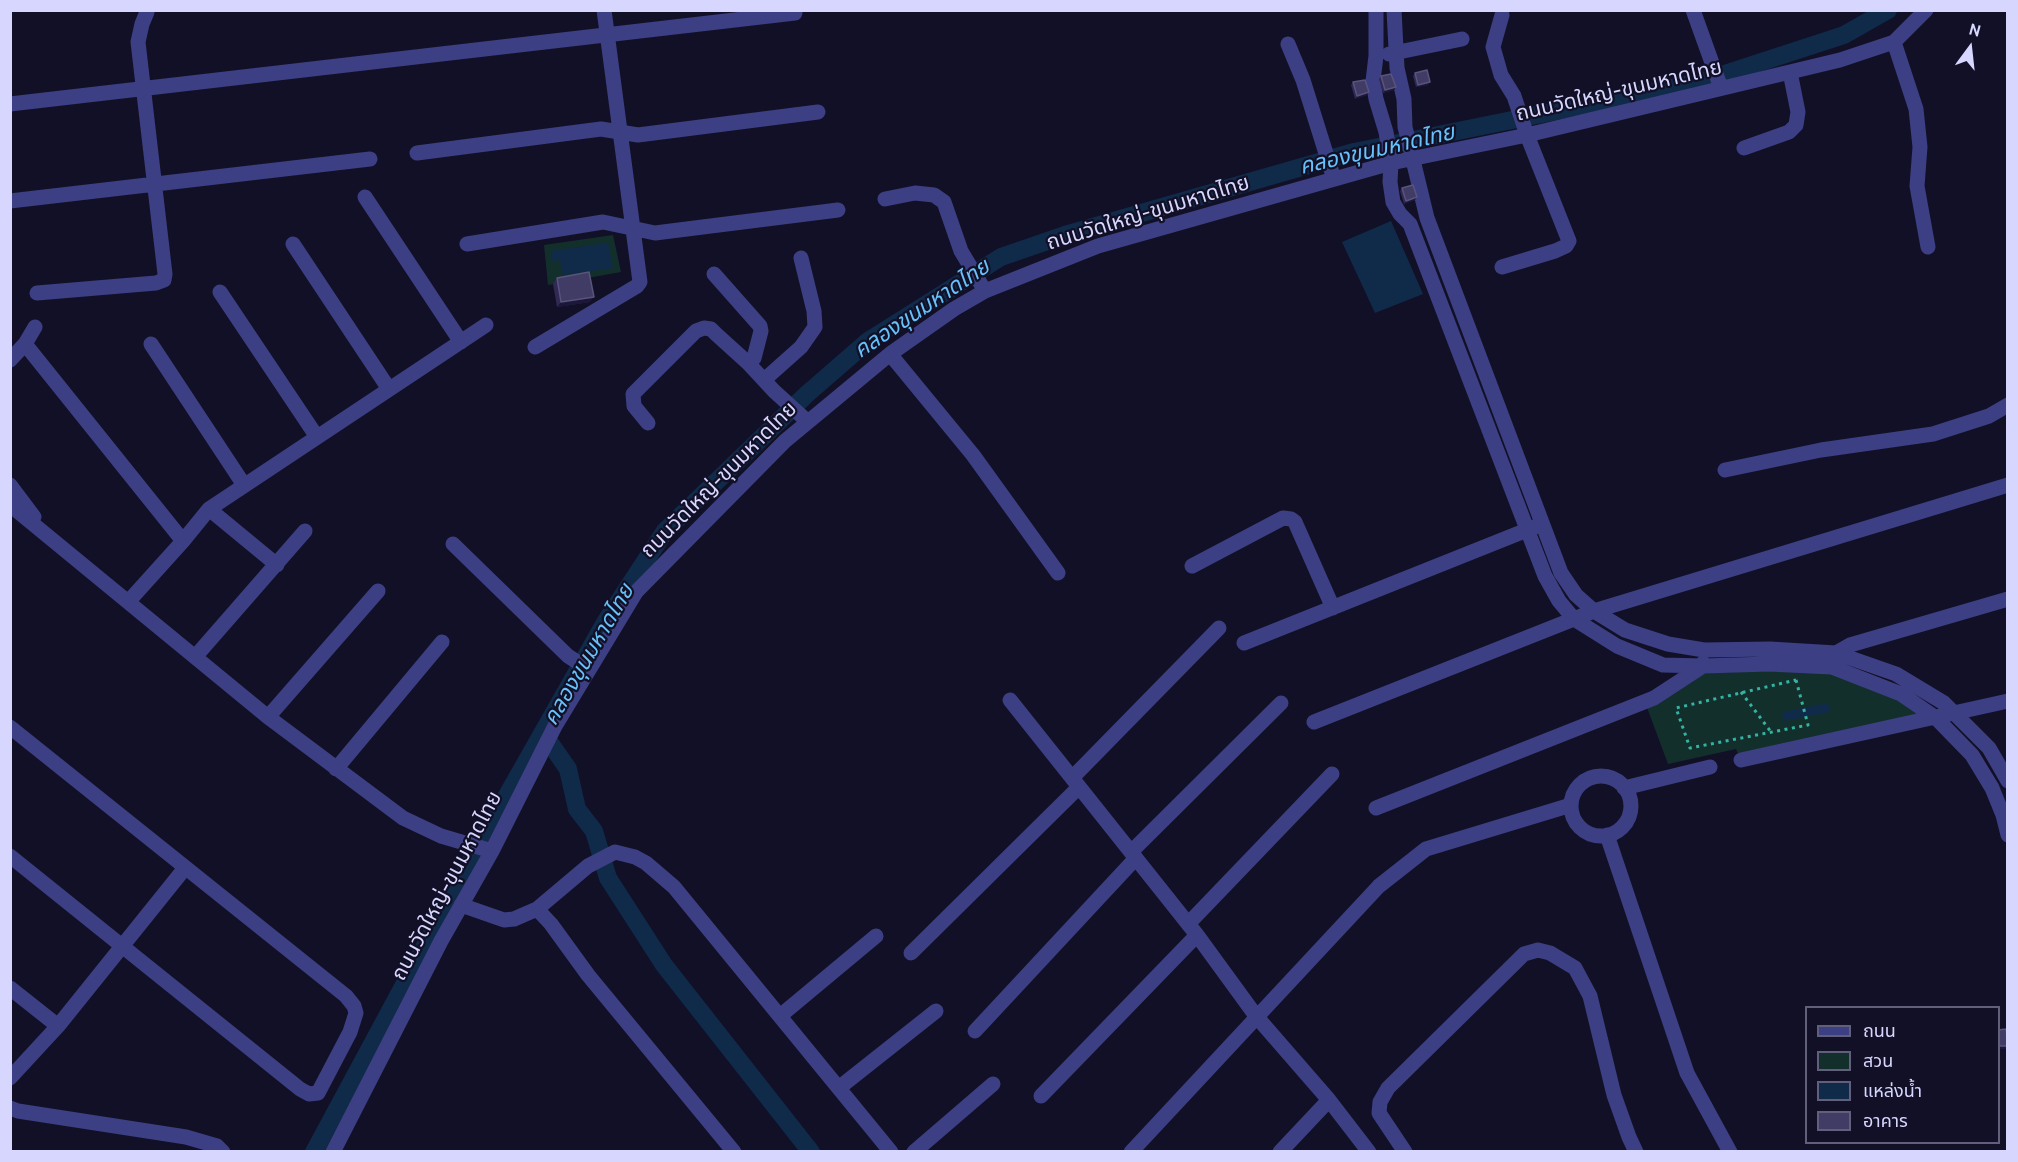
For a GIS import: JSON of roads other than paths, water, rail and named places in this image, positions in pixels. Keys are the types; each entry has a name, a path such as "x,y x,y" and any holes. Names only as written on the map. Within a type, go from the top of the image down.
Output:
{"street":[{"path":"535,347 637,286 641,278 604,10"},
{"path":"1376,10 1376,56 1373,81 1386,132 1391,163 1390,182 1393,202 1410,224 1545,576 1559,601 1574,619 1617,646 1663,664 1703,666 1834,660 1901,694 1936,718 1972,755 1992,788 2003,815 2007,835"},
{"path":"1394,10 1396,52 1404,99 1405,127 1426,218 1561,573 1576,595 1625,630 1668,644 1704,650 1770,649 1896,674 1944,703 1989,748 2007,781"},
{"path":"1693,10 1719,85"},
{"name":"ถนนวัดใหญ่-ขุนมหาดไทย","path":"333,1152 461,905 487,849 586,667 636,592 785,441 803,418 983,286 1098,246 1331,173 1412,159 1525,129 1840,60 1894,42 1926,10"},
{"path":"37,293 156,283 164,280 138,42 141,24 151,11"},
{"path":"10,104 795,13"},
{"path":"1502,15 1494,47 1501,75 1514,96 1569,242 1555,251 1502,267"},
{"path":"1376,56 1462,39"},
{"path":"1894,42 1916,109 1920,147 1917,186 1928,247"},
{"path":"1288,44 1303,80 1331,173"},
{"path":"1744,148 1789,132 1796,125 1798,112 1790,72"},
{"path":"417,153 601,129 638,135 818,112"},
{"path":"10,201 370,159"},
{"path":"885,199 915,193 934,195 944,201 961,251 983,286"},
{"path":"365,197 461,342"},
{"path":"467,244 603,222 655,233 838,210"},
{"path":"1410,224 1426,218"},
{"path":"293,244 389,389"},
{"path":"769,386 815,327 814,311 801,258"},
{"path":"714,274 760,326 761,331 754,358 748,363"},
{"path":"220,292 317,437"},
{"path":"128,602 209,509 486,325"},
{"path":"10,360 25,344 35,327"},
{"path":"648,423 634,406 633,394 696,331 704,328 711,329 803,418"},
{"path":"25,344 183,541"},
{"path":"151,344 244,485"},
{"path":"890,354 973,455 1058,573"},
{"path":"1725,470 1821,450 1933,434 1989,416 2007,405"},
{"path":"10,485 46,534"},
{"path":"1314,722 1594,610 2007,485"},
{"path":"10,505 268,717 403,818 441,836 487,849"},
{"path":"209,509 277,565"},
{"path":"1192,566 1283,519 1291,519 1295,522 1333,608"},
{"path":"1244,643 1542,524"},
{"path":"195,657 305,531"},
{"path":"453,544 568,656 586,667"},
{"path":"268,717 378,591"},
{"path":"1834,660 1858,642 2007,599"},
{"path":"911,953 1076,783 1219,628"},
{"path":"336,769 442,642"},
{"path":"1703,666 1704,650"},
{"path":"1376,808 1654,698 1703,666"},
{"path":"1010,700 1192,929 1256,1016 1329,1100 1369,1152"},
{"path":"1741,760 2007,701"},
{"path":"975,1031 1133,855 1281,704"},
{"path":"10,727 346,996 354,1006 356,1013 350,1032 318,1093 309,1094 300,1089 10,856"},
{"path":"1624,788 1710,767"},
{"path":"1041,1096 1332,774"},
{"path":"1606,777 1616,780 1624,788 1630,803 1630,812 1621,829 1607,835 1593,835 1584,831 1577,824 1572,815 1571,805 1578,786 1586,780 1606,777"},
{"path":"1131,1152 1379,886 1426,849 1571,805"},
{"path":"1607,835 1687,1072 1730,1152"},
{"path":"461,905 504,920 514,919 537,909 588,866 615,852 635,856 674,887 891,1152"},
{"path":"10,1078 58,1026 185,868"},
{"path":"537,909 588,975 734,1152"},
{"path":"780,1016 876,936"},
{"path":"1405,1152 1379,1113 1380,1102 1388,1088 1524,954 1538,950 1550,953 1575,968 1590,996 1614,1095 1636,1152"},
{"path":"10,988 58,1026"},
{"path":"840,1088 936,1011"},
{"path":"914,1152 993,1084"},
{"path":"1280,1152 1329,1100"},
{"path":"10,1108 200,1146 217,1146 223,1152"}],"water":[{"path":"1391,221 1423,294 1375,313 1342,242"},
{"path":"608,243 613,268 563,275 560,260 552,261 551,251"},
{"path":"1828,703 1830,712 1784,721 1782,712"}],"waterway":[{"name":"คลองขุนมหาดไทย","path":"314,1152 488,829 606,621 665,531 807,394 868,341 1001,257 1065,235 1354,152 1700,82 1844,35 1888,10"},
{"path":"543,733 568,769 577,809 594,831 608,878 664,965 811,1152"}]}
